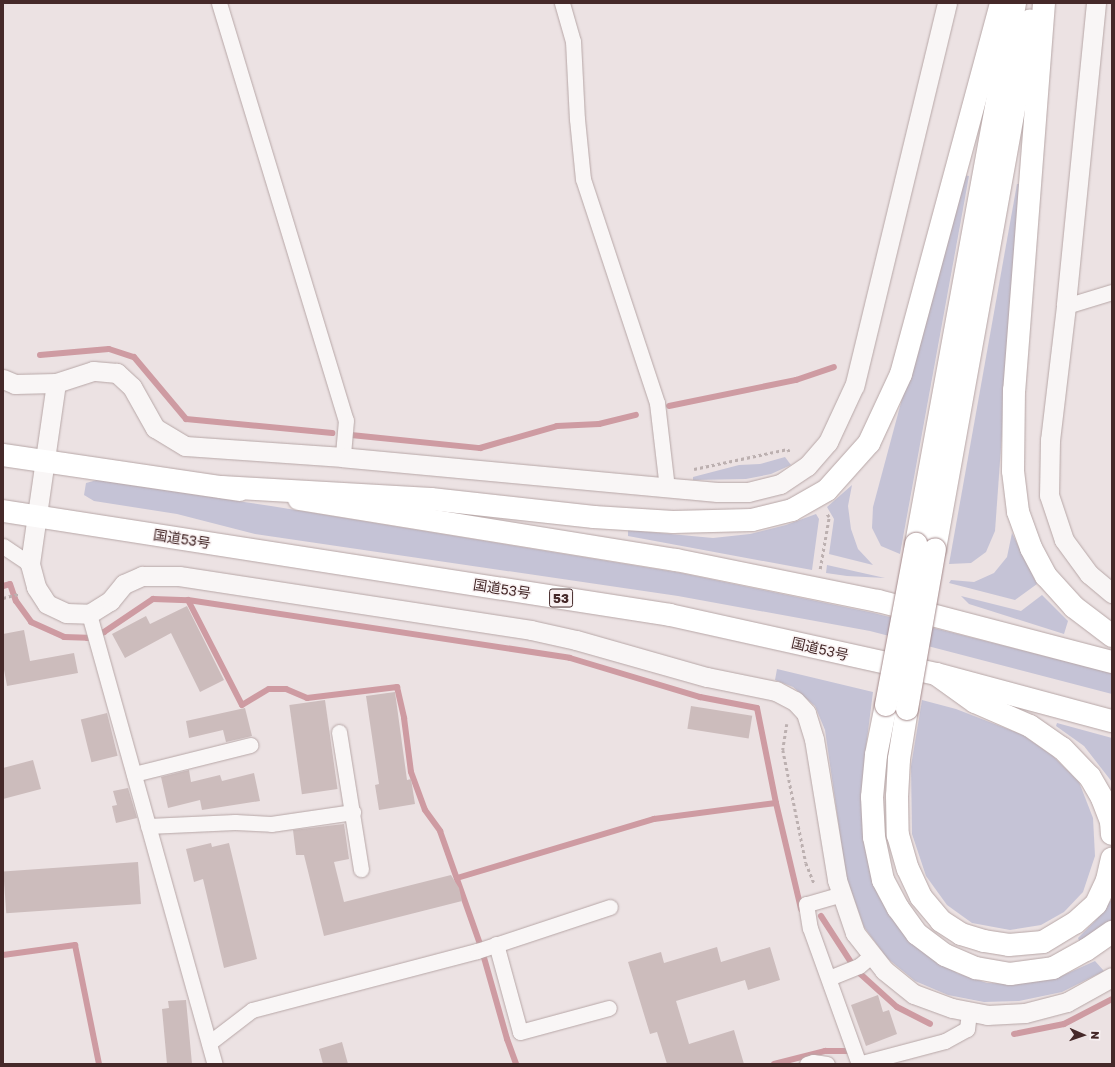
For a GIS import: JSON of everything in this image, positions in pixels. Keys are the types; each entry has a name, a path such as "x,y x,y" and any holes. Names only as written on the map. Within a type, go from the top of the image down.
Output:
{"highway":[{"path":"221,487 430,499 594,517 673,522 752,520 792,510 827,490 868,442 901,374 1001,3"},
{"path":"1015,3 925,546 908,709 899,759 897,796 898,835 908,869 921,897 941,922 960,934 984,941 1009,945 1044,942 1075,923 1096,904 1107,880 1112,859"},
{"path":"1034,3 925,546 886,705 876,755 872,797 874,837 882,880 898,908 917,934 945,955 976,968 1010,974 1052,968 1086,950 1112,932"},
{"path":"1044,3 1014,390 1013,471 1018,512 1031,548 1046,576 1074,607 1112,636"},
{"path":"3,455 221,487 676,560 878,601 1112,662"},
{"name":"国道53号","path":"3,511 670,615 936,674 1112,721"},
{"path":"936,674 975,702 1030,726 1062,748 1090,777 1102,798 1111,821 1112,834"}],"street":[{"path":"219,3 346,420 343,457"},
{"path":"562,3 573,41 577,119 583,179 656,403 666,488"},
{"path":"3,379 16,384 56,383 94,371 117,373 132,387 155,428 185,446 343,457 717,492 748,492 780,484 807,466 828,442 854,386 947,3"},
{"path":"1096,3 1066,306 1050,440 1049,495 1064,540 1089,574 1112,593"},
{"path":"1066,306 1112,292"},
{"path":"56,383 30,564 36,587 47,604 93,628 209,1043 213,1063"},
{"path":"3,546 30,564"},
{"path":"93,628 110,601 124,584 142,576 179,576 531,630 576,640 706,677 776,691 795,701 806,712 814,739 836,873 842,894 855,933 884,970 914,994 952,1008 987,1015 1025,1014 1067,1002 1112,977"},
{"path":"340,732 361,869"},
{"path":"134,774 250,745"},
{"path":"148,826 235,822 271,824 353,812"},
{"path":"842,894 806,904 810,928 859,1064 945,1042 967,1029 970,1012"},
{"path":"209,1043 252,1010 486,948 610,907"},
{"path":"486,948 520,1032 609,1008"},
{"path":"829,978 855,968 872,955"},
{"path":"807,1064 813,1062 827,1064"}],"path":[{"path":"689,470 788,449 791,455"},
{"path":"819,573 829,517 824,509"},
{"path":"3,598 19,593"}],"shaded area":[{"path":"962,175 969,176 900,554 881,546 872,528 873,507"},
{"path":"1017,184 1020,184 995,531 986,552 971,563 949,564"},
{"path":"785,457 791,465 771,474 746,479 693,480 693,477 739,465 760,464"},
{"path":"97,480 271,506 681,573 874,613 1112,673 1112,694 870,631 678,596 255,534 177,514 94,501 84,495 86,483"},
{"path":"852,485 848,506 851,529 858,549 873,565 829,554 834,519 827,507"},
{"path":"816,514 819,519 812,570 628,536 628,530 713,538 750,534 786,525"},
{"path":"1012,533 1037,584 1015,600 949,583 951,580 974,582 994,573 1007,557"},
{"path":"827,565 885,578 847,576 826,573"},
{"path":"1042,595 1068,621 1064,634 969,604 961,596 1021,611"},
{"path":"777,669 873,692 865,755 863,837 916,945 957,973 987,983 1013,984 1057,978 1095,961 1104,971 1062,992 1019,1001 984,1002 948,995 915,981 887,958 864,927 846,876 825,730 815,706 793,687 775,680"},
{"path":"922,700 956,709 1023,735 1053,756 1079,782 1093,818 1095,856 1083,892 1064,912 1041,925 1010,930 972,923 947,905 926,876 912,834 911,766"},
{"path":"1057,723 1112,738 1112,782 1084,746 1056,726"},
{"path":"1112,899 1112,922 1080,943 1078,938 1095,921"}],"building":[{"path":"187,606 224,680 200,692 171,633 125,658 112,634 146,616 150,624"},
{"path":"24,630 30,661 74,653 78,673 7,686 3,664 3,634"},
{"path":"395,692 407,780 411,779 415,804 379,810 375,785 379,784 366,696"},
{"path":"325,700 338,789 302,794 289,705"},
{"path":"691,706 752,716 749,738 687,729"},
{"path":"245,708 252,736 226,742 223,730 189,738 186,721"},
{"path":"107,713 118,756 91,762 81,720"},
{"path":"33,760 41,789 3,799 3,768"},
{"path":"189,770 191,782 220,775 222,781 254,773 260,801 202,810 200,800 168,808 161,777"},
{"path":"128,788 137,818 116,823 112,806 117,805 113,791"},
{"path":"344,824 349,859 334,862 344,902 451,875 459,888 462,901 324,936 304,855 296,855 293,830"},
{"path":"211,843 212,847 229,843 257,959 224,968 203,879 194,882 186,849"},
{"path":"138,862 141,904 6,913 3,871"},
{"path":"717,947 721,962 770,947 780,980 748,990 745,980 676,1001 689,1044 734,1030 744,1064 667,1064 657,1032 650,1034 628,962 661,952 664,963"},
{"path":"878,995 883,1012 889,1010 897,1034 866,1046 851,1005"},
{"path":"186,1000 192,1064 167,1064 162,1009 169,1008 168,1001"},
{"path":"342,1042 348,1064 323,1064 319,1049"}],"waterway":[{"path":"40,355 109,349 134,357 186,419 332,433"},
{"path":"669,406 796,380 834,367"},
{"path":"351,435 480,448 557,426 599,424 636,415"},
{"path":"3,586 10,584 16,601 31,622 64,637 87,638 104,632 153,599 188,600 242,705 269,689 286,689 307,698 397,687 404,718 411,772 425,810 440,831 481,947 507,1039 516,1064"},
{"path":"188,600 570,658 700,697 757,708 776,803"},
{"path":"457,878 654,819 776,803 801,909"},
{"path":"821,916 856,970 897,1007 930,1024"},
{"path":"3,955 75,945 99,1064"},
{"path":"1014,1034 1064,1024 1112,999"},
{"path":"774,1064 825,1051 850,1051"}]}
